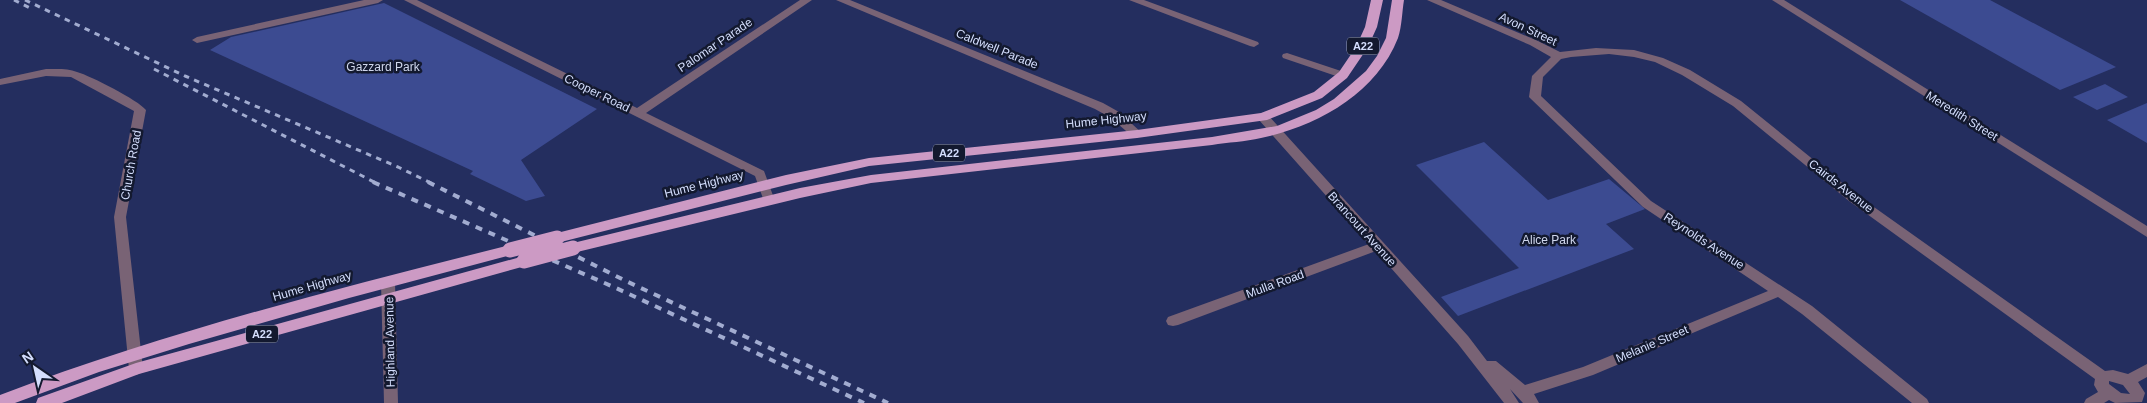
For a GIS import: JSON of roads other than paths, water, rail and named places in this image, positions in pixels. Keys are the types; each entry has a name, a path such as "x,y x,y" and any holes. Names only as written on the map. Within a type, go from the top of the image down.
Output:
{"highway":[{"name":"Hume Highway","path":"44,403 135,361 388,282 842,167 892,158 1137,134 1263,117 1318,95 1343,75 1362,47 1371,27 1377,0"},
{"name":"Hume Highway","path":"0,402 87,369 135,361 389,300 573,248 832,186 903,174 1202,142 1274,130 1324,110 1358,87 1378,62 1391,39 1398,0"}],"street":[{"path":"198,40 378,0"},
{"name":"Cooper Road","path":"409,0 760,174 768,201"},
{"name":"Palomar Parade","path":"638,113 807,0"},
{"name":"Caldwell Parade","path":"841,0 1099,106 1115,115 1137,134"},
{"path":"1134,0 1254,44"},
{"name":"Avon Street","path":"1432,0 1534,43 1558,56"},
{"name":"Meredith Street","path":"1776,0 2147,232"},
{"name":"Cairds Avenue","path":"1558,56 1604,51 1630,53 1674,66 1714,88 1750,113 1854,198 2103,377"},
{"path":"1287,56 1343,75"},
{"name":"Reynolds Avenue","path":"1558,56 1538,76 1535,97 1647,204 1807,310 1922,403"},
{"name":"Church Road","path":"0,82 49,72 74,74 137,106 140,110 120,217 135,361"},
{"name":"Brancourt Avenue","path":"1263,117 1463,340 1522,399"},
{"name":"Mulla Road","path":"1173,322 1378,246"},
{"name":"Highland Avenue","path":"388,282 392,403"},
{"name":"Melanie Street","path":"1522,399 1546,386 1588,371 1780,291"},
{"path":"2129,383 2135,376 2147,370"},
{"path":"2114,376 2129,383 2138,393 2137,401 2124,400 2109,393 2102,385 2103,377 2114,376"},
{"path":"2092,403 2109,393"}],"railway":[{"path":"14,0 30,8"},
{"path":"25,0 185,76 398,167 431,183"},
{"path":"154,69 376,183"},
{"path":"373,182 616,288 864,403"},
{"path":"428,182 628,282 888,403"}],"park label":[{"name":"Gazzard Park","path":"383,67"},
{"name":"Alice Park","path":"1549,240"}]}
